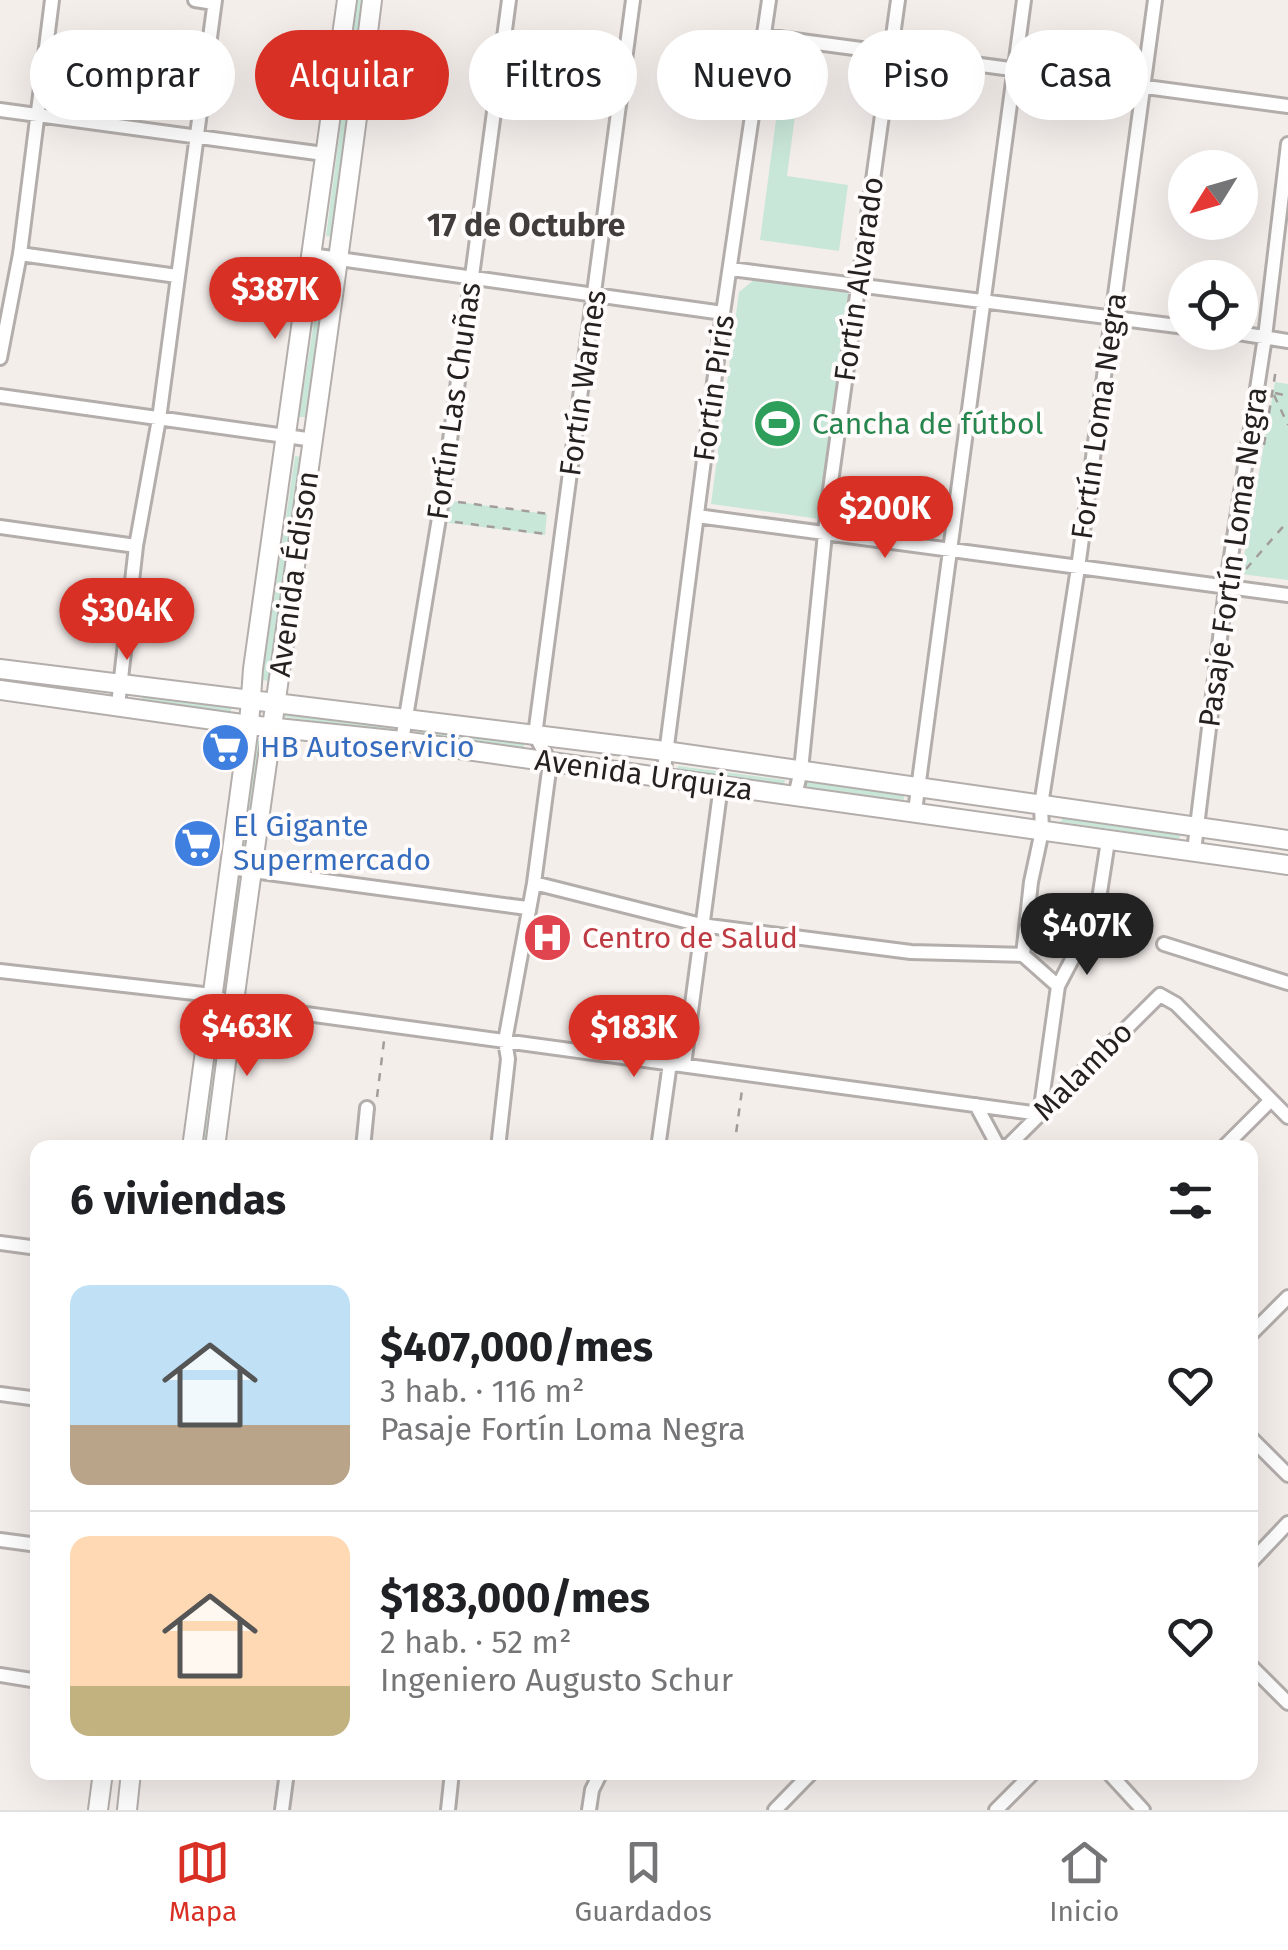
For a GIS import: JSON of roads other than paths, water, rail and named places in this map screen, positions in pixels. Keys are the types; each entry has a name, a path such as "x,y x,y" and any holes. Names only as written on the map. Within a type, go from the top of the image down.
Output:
{"main road":[{"name":"Avenida Édison","path":"193,1140 249,725 249,699 347,0"},
{"name":"Avenida Édison","path":"216,1140 271,726 340,259 372,0"},
{"name":"Avenida Urquiza","path":"0,669 249,725 402,741 1288,864"},
{"name":"Avenida Urquiza","path":"0,690 276,702 665,751 1288,840"},
{"path":"98,1810 103,1780"},
{"path":"127,1810 130,1780"}],"street":[{"path":"48,30 52,0"},
{"path":"118,695 215,2 195,0"},
{"name":"Fortín Las Chuñas","path":"402,741 442,500 509,0"},
{"name":"Fortín Warnes","path":"536,736 633,0"},
{"name":"Fortín Piris","path":"765,30 769,0"},
{"name":"Fortín Alvarado","path":"894,30 898,0"},
{"path":"1020,30 1024,0"},
{"name":"Fortín Loma Negra","path":"1148,46 1155,0"},
{"path":"1148,87 1288,106"},
{"path":"0,110 30,114"},
{"path":"0,358 20,254 36,120"},
{"path":"73,120 324,154"},
{"name":"Fortín Piris","path":"663,776 752,120"},
{"name":"Fortín Alvarado","path":"795,796 825,532 881,120"},
{"path":"915,812 1007,120"},
{"name":"Fortín Loma Negra","path":"1023,955 1138,120"},
{"name":"Pasaje Fortín Loma Negra","path":"1194,850 1288,144"},
{"path":"20,254 177,276"},
{"path":"311,255 724,313"},
{"path":"731,268 1168,325"},
{"path":"1258,336 1288,341"},
{"path":"0,396 314,440"},
{"path":"697,516 1288,596"},
{"path":"0,528 136,546"},
{"path":"499,1140 508,1059 505,1041 534,883 550,763 536,736"},
{"path":"660,1140 701,925 721,785"},
{"path":"0,971 212,995 233,1004 1040,1114 1058,986 1097,912 1108,842"},
{"path":"230,868 527,908"},
{"path":"534,883 701,925 912,952 1023,955 1058,986"},
{"path":"1164,944 1288,983"},
{"name":"Malambo","path":"1011,1140 1160,995 1176,1004 1271,1100"},
{"path":"1231,1140 1271,1100 1288,1116"},
{"path":"976,1105 997,1140"},
{"path":"364,1140 367,1108"},
{"path":"0,1244 30,1247"},
{"path":"1258,1327 1288,1297"},
{"path":"0,1394 30,1399"},
{"path":"1258,1445 1288,1476"},
{"path":"1258,1554 1288,1523"},
{"path":"0,1540 30,1544"},
{"path":"1258,1673 1288,1703"},
{"path":"0,1674 30,1679"},
{"path":"282,1810 286,1780"},
{"path":"448,1810 451,1780"},
{"path":"589,1810 598,1780"},
{"path":"775,1810 804,1780"},
{"path":"996,1810 1026,1780"},
{"path":"1115,1780 1143,1810"}],"place":[{"name":"Cancha de fútbol","path":"777,424"},
{"name":"HB Autoservicio","path":"225,747"},
{"name":"El Gigante Supermercado","path":"198,843"},
{"name":"Centro de Salud","path":"547,938"}],"district":[{"name":"17 de Octubre","path":"526,225"}]}
